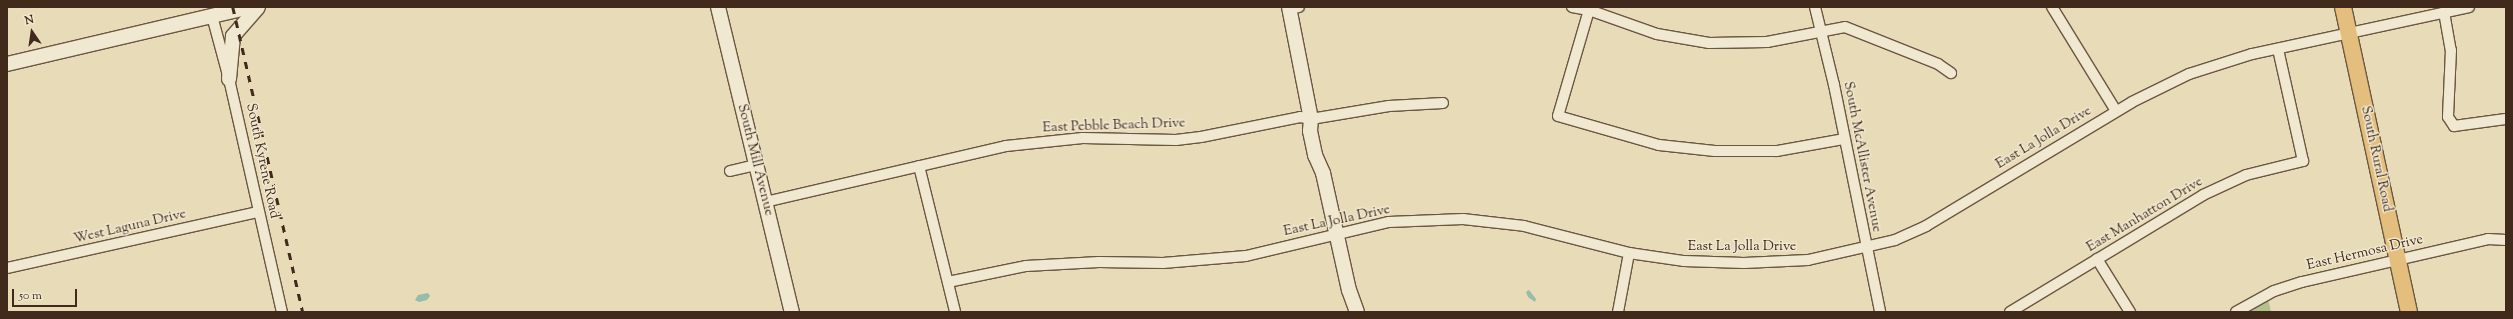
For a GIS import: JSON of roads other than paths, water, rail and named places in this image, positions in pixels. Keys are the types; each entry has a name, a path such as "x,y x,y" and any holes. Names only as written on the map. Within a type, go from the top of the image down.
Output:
{"main road":[{"path":"7,64 250,7"},
{"path":"229,79 232,36 258,7"},
{"name":"South Mill Avenue","path":"718,7 792,312"},
{"name":"South Rural Road","path":"2343,7 2409,312"},
{"path":"1292,8 1311,119 1320,135 1324,153 1323,173 1349,290 1357,312"},
{"path":"1347,312 1349,290"}],"street":[{"path":"1572,7 1589,10 1657,34 1709,43 1767,42 1845,27 1938,64 1951,73"},
{"name":"South McAllister Avenue","path":"1815,7 1880,312"},
{"path":"2052,7 2116,111"},
{"name":"East La Jolla Drive","path":"948,282 1026,266 1099,262 1162,263 1246,256 1389,222 1463,219 1524,226 1630,253 1684,261 1744,263 1808,260 1895,240 1926,226 2116,111 2189,74 2278,48 2469,7"},
{"path":"1589,10 1558,116 1600,130 1659,145 1715,152 1777,151 1844,139"},
{"path":"2444,12 2451,50 2448,117 2454,126 2506,119"},
{"name":"South Kyrene Road","path":"212,16 229,79 258,212 282,312"},
{"name":"East Manhatton Drive","path":"2010,312 2203,195 2246,175 2303,161 2278,48"},
{"name":"East Pebble Beach Drive","path":"765,202 985,150 1024,144 1083,138 1176,140 1224,134 1300,117 1311,119 1389,106 1443,104"},
{"path":"730,172 756,165"},
{"path":"919,166 955,312"},
{"name":"West Laguna Drive","path":"7,268 258,212"},
{"name":"East Hermosa Drive","path":"2236,312 2274,291 2488,239 2506,240"},
{"path":"1618,312 1630,253"},
{"path":"2097,259 2130,312"}],"railway":[{"path":"233,7 303,312"}]}
